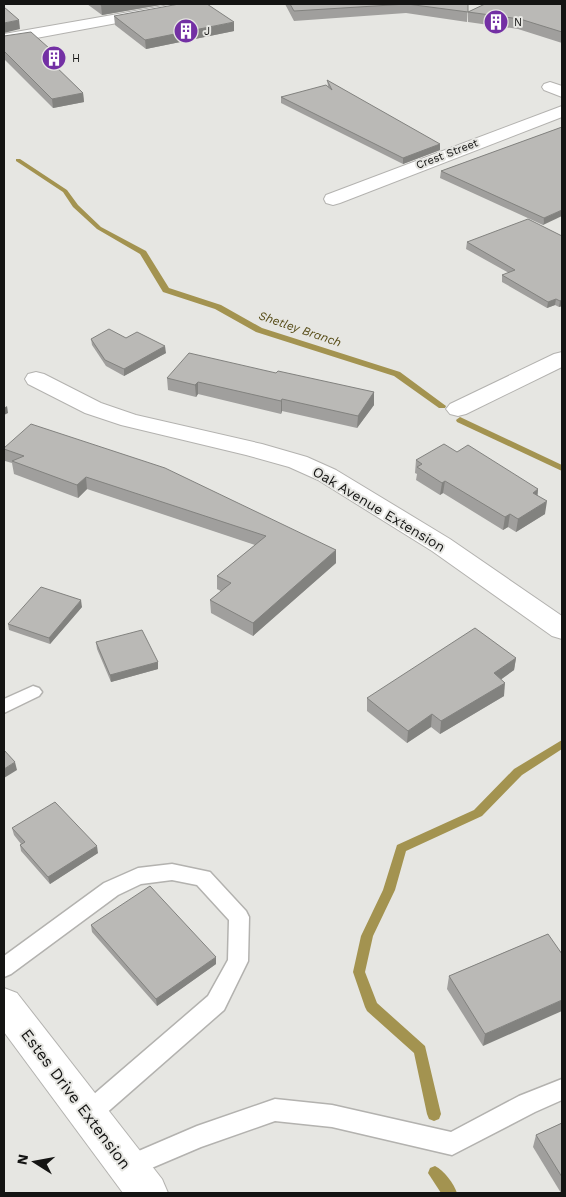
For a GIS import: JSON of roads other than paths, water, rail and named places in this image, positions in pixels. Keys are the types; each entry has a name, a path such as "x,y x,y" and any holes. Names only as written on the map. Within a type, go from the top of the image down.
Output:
{"street":[{"path":"4,40 198,4"},
{"name":"Crest Street","path":"333,199 562,111"},
{"path":"458,409 562,359"},
{"name":"Oak Avenue Extension","path":"36,380 93,408 129,420 253,449 298,462 320,472 441,545 562,628"},
{"name":"Estes Drive Extension","path":"4,1004 138,1180"}],"lane":[{"path":"4,707 33,692"},
{"path":"4,968 111,889 138,876 172,872 203,878 239,917 238,961 216,1003 88,1115"},
{"path":"138,1180 197,1136 275,1110 332,1116 452,1144 527,1104 562,1089"}],"waterway":[{"name":"Shetley Branch","path":"18,160 65,191 75,206 99,228 143,253 166,290 218,307 259,330 397,374 442,406"},
{"name":"Shetley Branch","path":"460,420 562,468"},
{"name":"Shetley Branch","path":"434,1114 420,1050 372,1007 359,972 367,936 389,890 401,848 478,813 518,772 562,744"},
{"name":"Shetley Branch","path":"435,1173 450,1193"}],"place":[{"name":"N","path":"496,22"},
{"name":"J","path":"186,31"},
{"name":"H","path":"54,58"}]}
